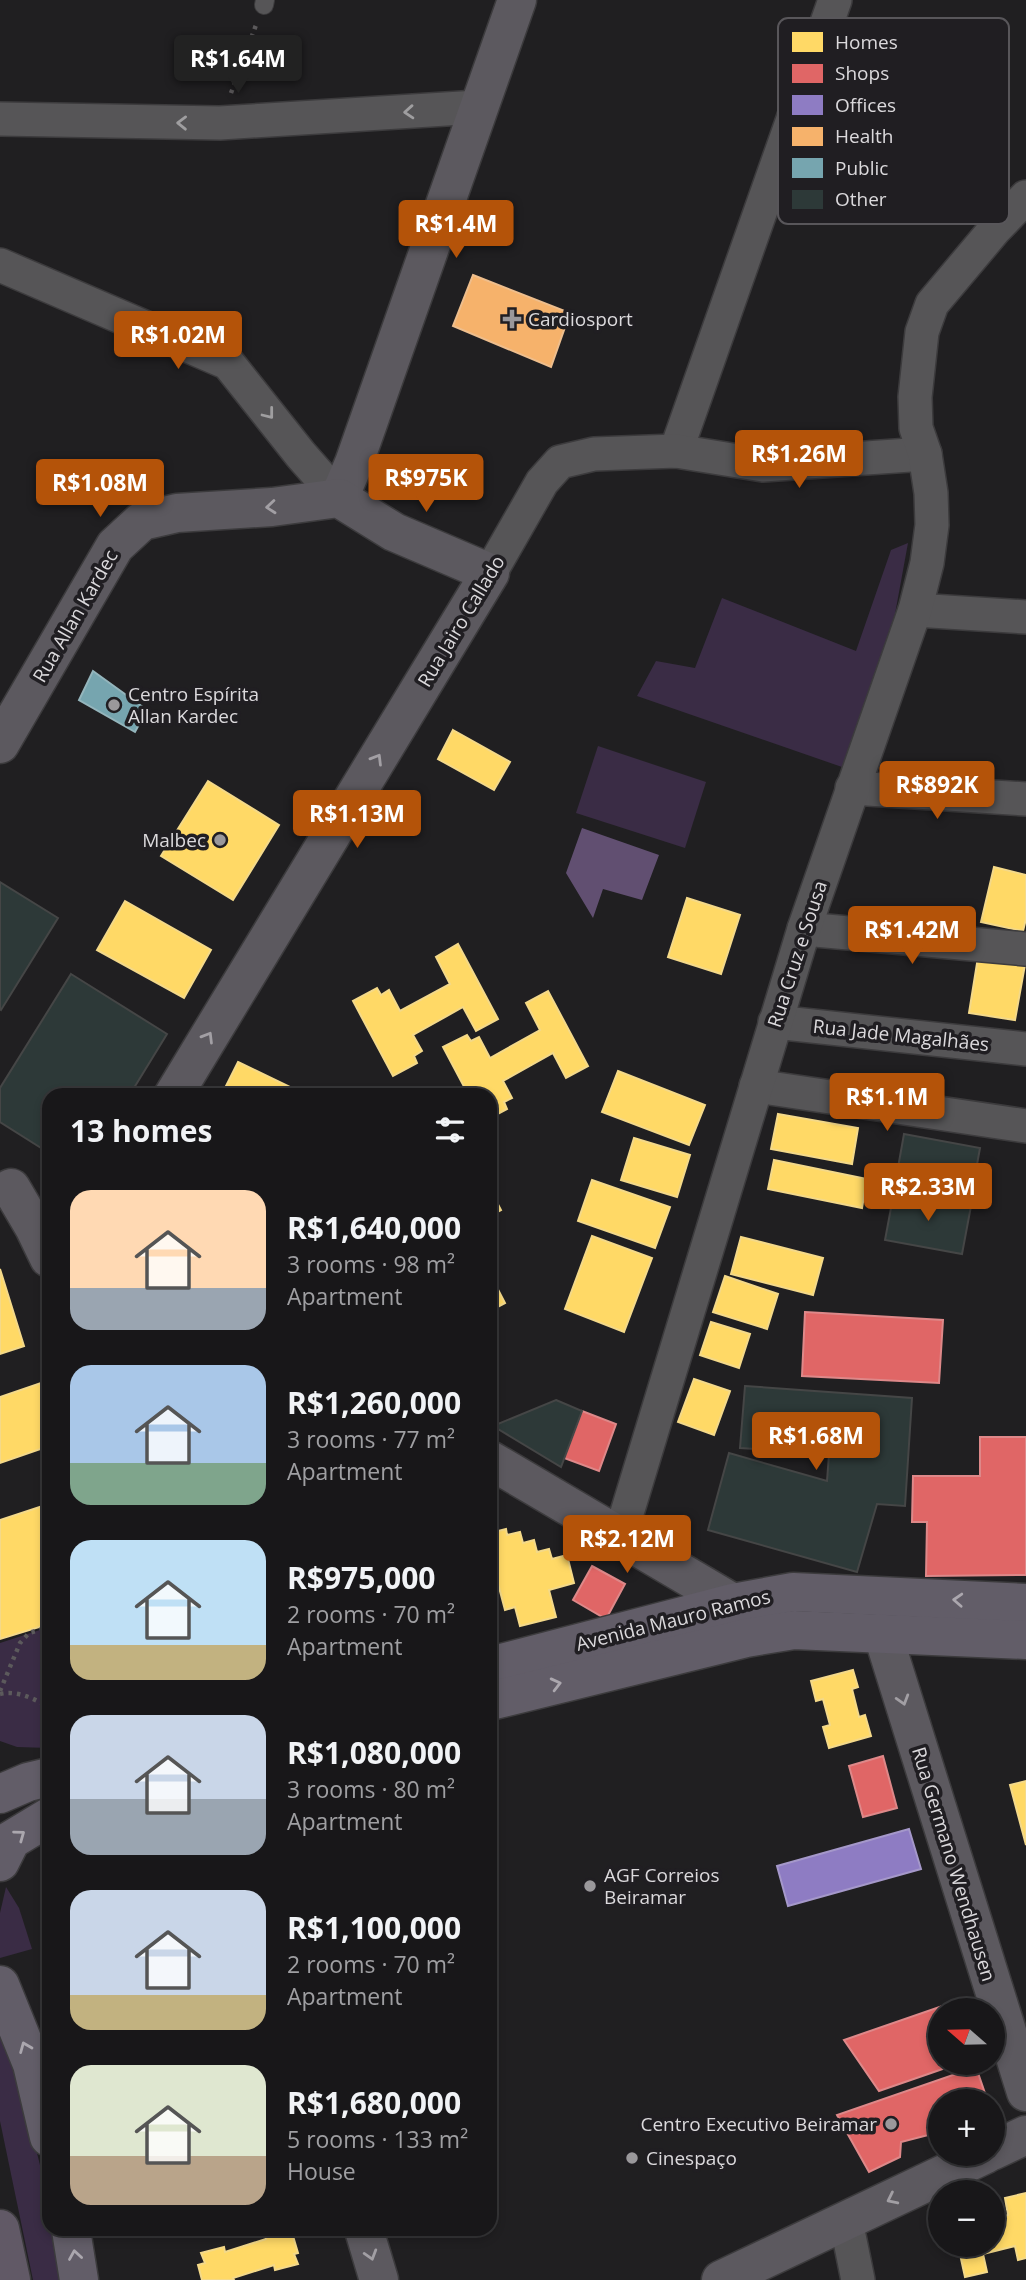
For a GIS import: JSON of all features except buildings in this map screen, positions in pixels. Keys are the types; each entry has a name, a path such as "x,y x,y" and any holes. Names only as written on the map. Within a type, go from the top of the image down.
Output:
{"highway":[{"path":"0,2229 11,2280"}],"main road":[{"name":"Avenida Mauro Ramos","path":"497,1664 733,1603 793,1592 1026,1603"},
{"name":"Avenida Mauro Ramos","path":"497,1699 747,1638 794,1630 1026,1640"},
{"path":"0,1862 11,1840 42,1821"},
{"path":"0,1985 32,2064 42,2107"},
{"path":"72,2236 79,2280"}],"street":[{"path":"339,498 354,463 517,0"},
{"path":"829,18 835,0"},
{"path":"0,119 220,123 478,107"},
{"path":"676,451 778,162"},
{"name":"Rua Cruz e Sousa","path":"1009,215 1026,197"},
{"name":"Rua Cruz e Sousa","path":"620,1536 804,929 915,610 927,563 932,525 932,493 925,454 916,428 915,397 922,332 932,304 1000,224"},
{"path":"0,265 229,363 301,455 339,498 394,533 489,573"},
{"path":"0,292 33,279"},
{"name":"Rua Jairo Callado","path":"178,1088 542,482 560,462 594,454 676,451 763,466 925,454"},
{"name":"Rua Allan Kardec","path":"3,732 115,545 142,521 177,513 272,507 339,498"},
{"path":"915,610 1026,617"},
{"path":"852,788 1026,799"},
{"path":"804,929 1026,949"},
{"name":"Rua Jade Magalhães","path":"775,1022 1026,1049"},
{"path":"756,1086 1026,1126"},
{"path":"5,1187 42,1206"},
{"path":"5,1187 34,1227 42,1244"},
{"path":"497,1464 733,1603 794,1630"},
{"name":"Rua Germano Wendhausen","path":"883,1635 1026,2092"},
{"path":"1005,2145 1026,2135"},
{"path":"721,2280 961,2166"},
{"path":"846,2221 858,2280"},
{"path":"366,2236 379,2280"}],"path":[{"path":"220,123 264,2"},
{"path":"42,1629 29,1633 20,1643 0,1693 24,1696 42,1704"}],"shaded area":[{"path":"908,543 895,614 842,767 637,696 656,661 695,668 722,598 856,651 891,550"},
{"path":"598,746 706,782 685,848 576,813"},
{"path":"582,828 659,855 642,900 603,889 593,918 566,873"},
{"path":"42,1629 42,1748 17,1747 0,1741 0,1643"},
{"path":"6,1887 19,1908 32,1949 0,1958 0,1913"},
{"path":"0,2022 42,2172 42,2236 53,2236 61,2280 33,2280 0,2121"}],"place":[{"name":"Cardiosport","path":"512,319"},
{"name":"Centro Espírita Allan Kardec","path":"114,705"},
{"name":"Malbec","path":"220,840"},
{"name":"AGF Correios Beiramar","path":"590,1886"},
{"name":"Centro Executivo Beiramar","path":"891,2124"},
{"name":"Cinespaço","path":"632,2158"}]}
